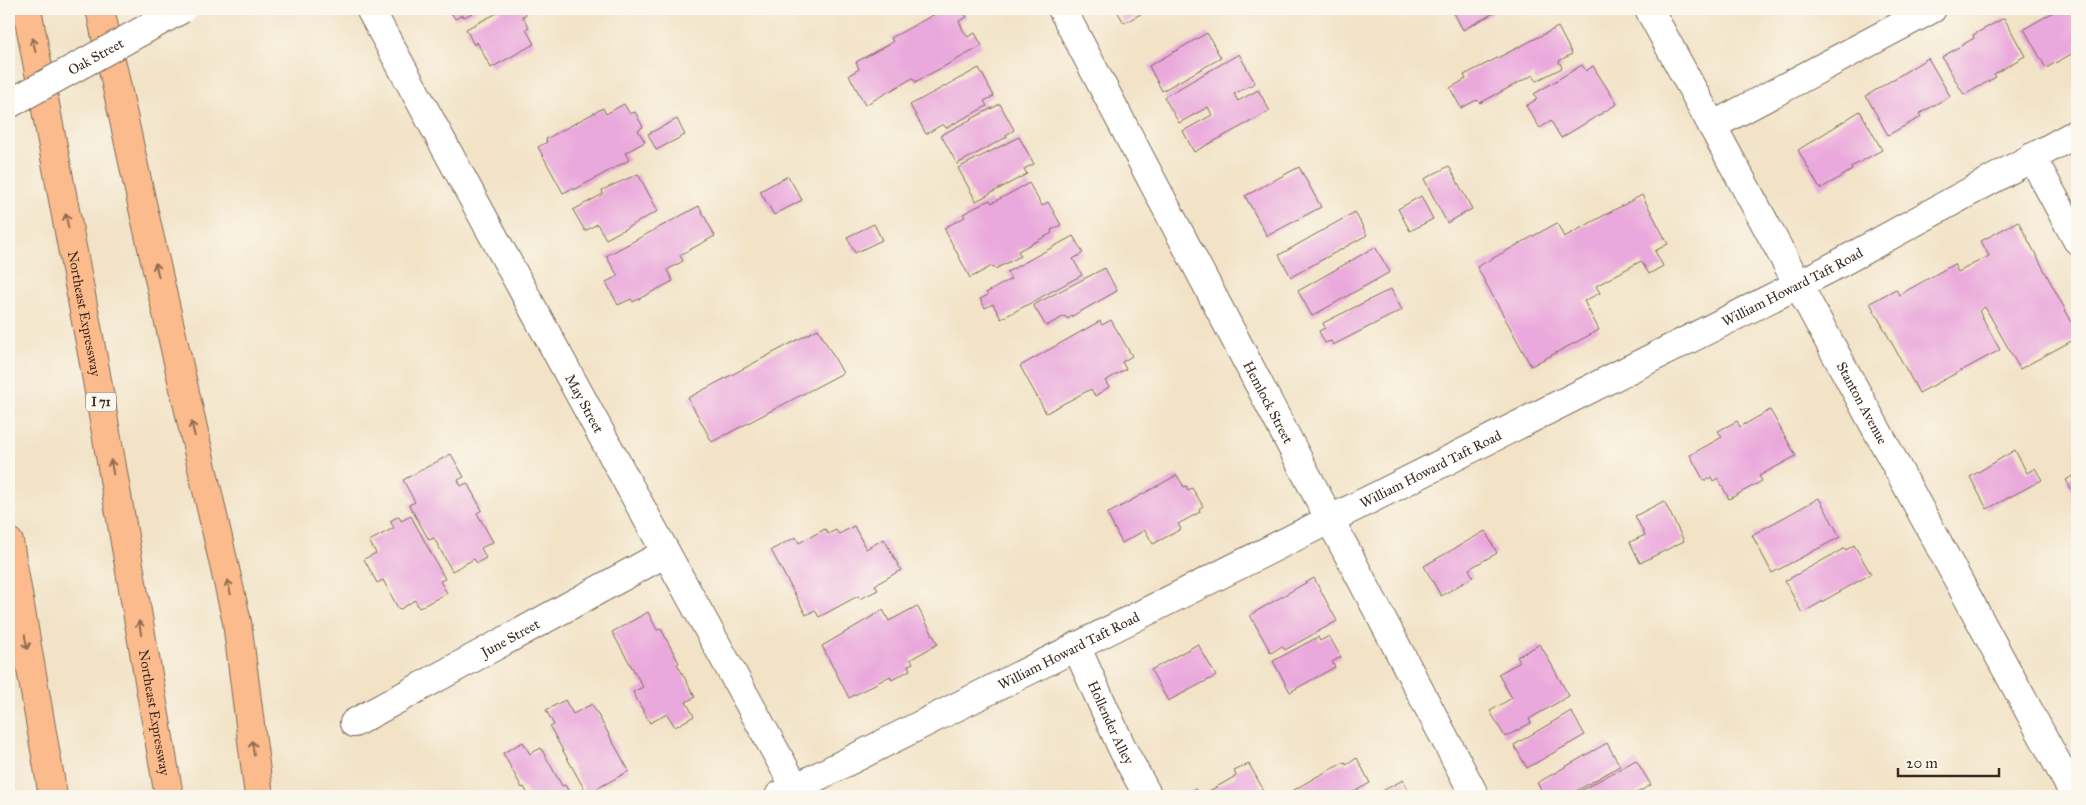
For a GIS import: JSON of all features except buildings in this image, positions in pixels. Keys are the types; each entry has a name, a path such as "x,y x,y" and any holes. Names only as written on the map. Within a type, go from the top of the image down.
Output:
{"highway":[{"name":"Northeast Expressway","path":"28,9 95,369 169,796"},
{"path":"100,9 143,209 237,622 259,796"},
{"path":"9,542 52,796"}],"street":[{"name":"Oak Street","path":"9,104 182,9"},
{"name":"May Street","path":"370,9 666,553 792,793"},
{"name":"Hemlock Street","path":"1062,9 1475,796"},
{"name":"Stanton Avenue","path":"1649,9 2075,796"},
{"path":"1712,126 1932,9"},
{"name":"William Howard Taft Road","path":"792,793 1076,646 1798,285 2077,133"},
{"path":"2032,157 2077,240"},
{"name":"June Street","path":"354,723 666,553"},
{"name":"Hollender Alley","path":"1076,646 1122,750 1148,796"}]}
